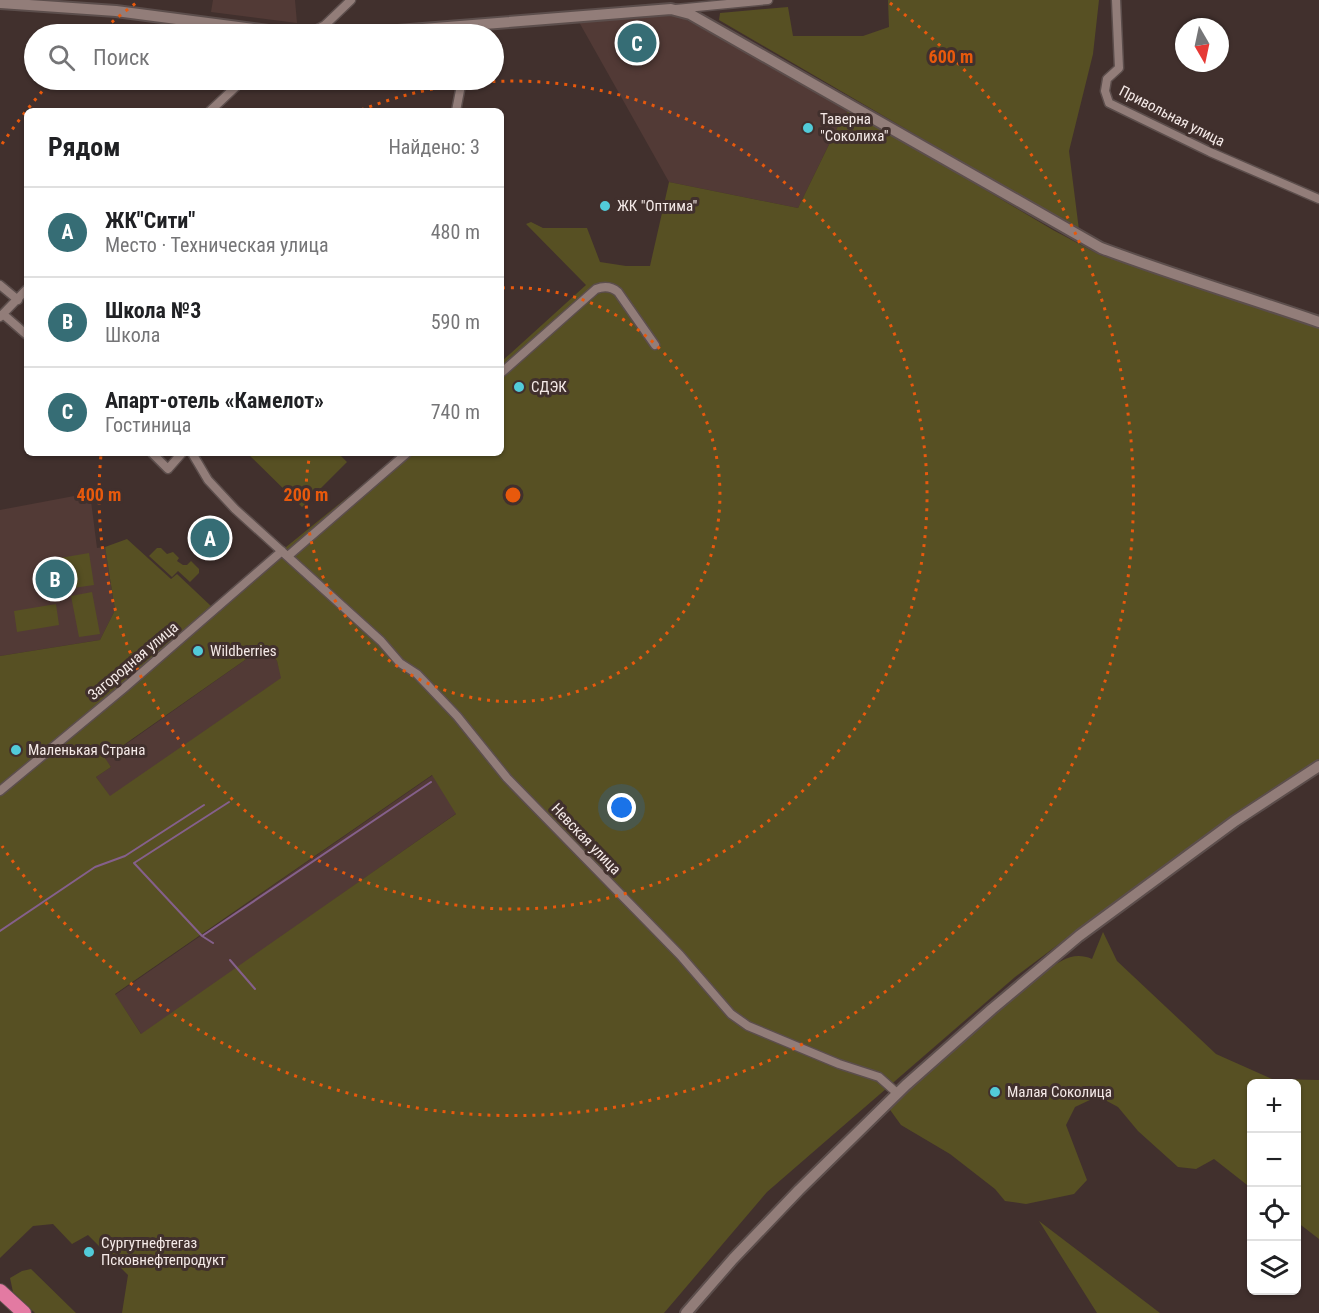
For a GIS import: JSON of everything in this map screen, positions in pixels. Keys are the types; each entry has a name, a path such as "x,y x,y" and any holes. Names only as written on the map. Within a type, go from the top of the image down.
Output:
{"highway":[{"path":"0,1291 24,1313"}],"street":[{"path":"326,24 351,0"},
{"path":"504,26 768,0"},
{"name":"Привольная улица","path":"1116,0 1119,68 1107,79 1105,91 1109,103 1210,152 1319,199"},
{"path":"0,3 117,11 207,24"},
{"path":"707,22 712,5"},
{"path":"671,9 707,22 1101,248 1147,266 1319,321"},
{"path":"213,108 232,90"},
{"path":"457,108 460,90"},
{"path":"0,285 18,300"},
{"path":"504,370 596,289 603,286 618,291 655,345"},
{"path":"24,293 2,316 24,333"},
{"path":"156,456 168,469 179,456"},
{"name":"Невская улица","path":"194,456 216,490 381,640 400,663 417,674 449,707 507,778 680,955 731,1014 748,1026 839,1064 879,1077 897,1094"},
{"name":"Загородная улица","path":"0,791 403,456"},
{"path":"686,1313 733,1259 799,1190 897,1094 992,1009 1078,936 1235,821 1319,766"}],"shaded area":[{"path":"213,0 295,0 297,23 211,12"},
{"path":"888,0 1099,0 1093,54 1069,151 1079,230 719,20 720,13 788,7 793,36 863,36 889,27"},
{"path":"676,15 777,65 850,109 841,120 798,208 669,182 579,22"},
{"path":"850,109 1053,230 1100,255 1319,328 1319,762 1151,875 1015,977 767,1192 664,1313 122,1313 128,1275 88,1235 72,1244 53,1224 33,1226 0,1258 0,656 100,640 115,610 105,547 127,539 171,579 177,574 212,607 398,456 504,456 504,359 586,285 526,224 531,222 543,228 587,228 600,262 626,266 650,266 669,182 798,208 841,120","holes":["265,646 277,661 281,678 110,796 96,777 111,767 105,758","432,775 456,814 141,1034 115,994"]},
{"path":"250,456 341,456 347,462 302,507"},
{"path":"90,493 97,548 105,547 115,610 100,640 0,656 0,510"},
{"path":"157,548 161,548 167,554 173,552 179,558 177,561 183,565 191,561 199,569 199,573 190,582 178,571 172,577 149,556"},
{"path":"89,553 94,585 59,590 54,559"},
{"path":"92,592 100,634 79,637 71,596"},
{"path":"56,604 59,625 17,632 14,611"},
{"path":"265,646 277,661 282,678 110,797 96,777 111,767 105,759"},
{"path":"433,775 457,813 142,1035 115,995"},
{"path":"1103,932 1117,961 1216,1054 1272,1079 1247,1079 1247,1185 1214,1159 1196,1169 1178,1167 1138,1131 1118,1107 1105,1100 1092,1099 1075,1107 1066,1125 1087,1180 1074,1194 1026,1204 1005,1201 995,1189 950,1154 901,1125 888,1107 1045,971 1073,957 1092,959"},
{"path":"1301,1080 1319,1080 1319,1239 1301,1225"},
{"path":"1039,1221 1160,1313 1097,1313"},
{"path":"31,1269 76,1313 35,1313 13,1292 10,1278"}],"waterway":[{"path":"202,936 431,782"},
{"path":"213,943 202,936 134,863 229,802"},
{"path":"0,931 95,867 125,856 204,805"},
{"path":"230,960 255,989"}],"place":[{"name":"Апарт-отель «Камелот»","path":"637,43"},
{"name":"Таверна \"Соколиха\"","path":"808,128"},
{"name":"ЖК \"Оптима\"","path":"605,206"},
{"name":"СДЭК","path":"519,387"},
{"name":"ЖК\"Сити\"","path":"210,538"},
{"name":"Школа №3","path":"55,579"},
{"name":"Wildberries","path":"198,651"},
{"name":"Маленькая Страна","path":"16,750"},
{"name":"Малая Соколица","path":"995,1092"},
{"name":"Сургутнефтегаз Псковнефтепродукт","path":"89,1252"}]}
